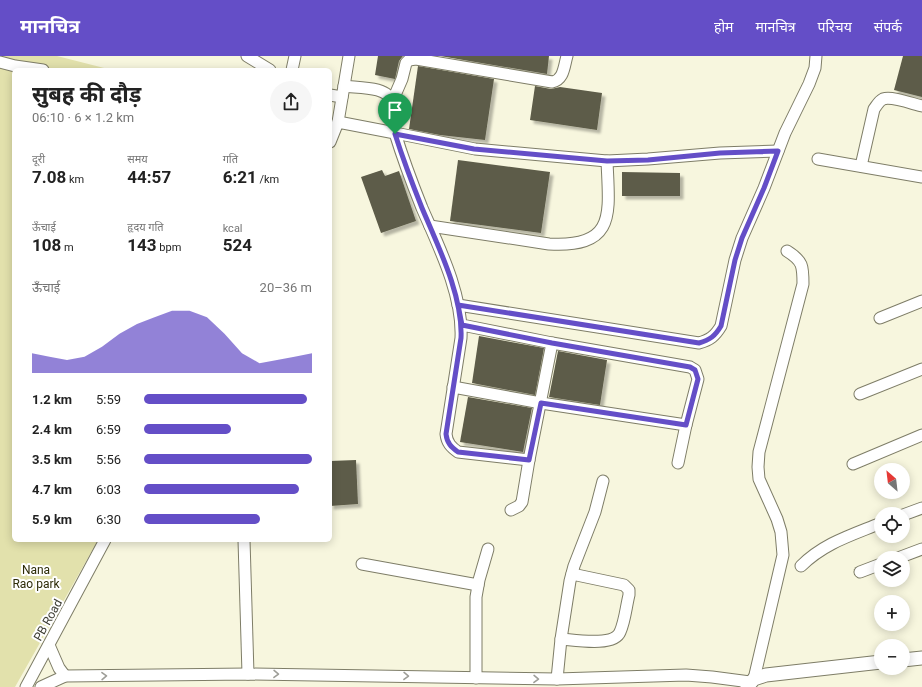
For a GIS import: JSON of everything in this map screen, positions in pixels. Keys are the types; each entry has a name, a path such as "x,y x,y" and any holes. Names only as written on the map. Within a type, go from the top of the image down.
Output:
{"main road":[{"path":"910,659 922,658"},
{"path":"750,683 766,675 874,663"}],"street":[{"path":"246,56 267,68"},
{"path":"292,68 295,56"},
{"path":"332,137 338,122 349,56"},
{"path":"392,102 402,80 406,63 412,59 552,82 559,80 561,77 567,56"},
{"path":"458,305 699,343 709,340 716,334 721,326 735,260 742,238 764,188 778,151 809,84 815,68 816,56"},
{"path":"0,62 29,68"},
{"path":"332,95 343,92 384,92 390,97 392,102 395,134 407,170 448,274 458,305 462,325 446,434 448,443 458,452 529,460"},
{"path":"861,166 874,109 878,103 884,99 891,98 922,106"},
{"path":"338,122 474,149 607,161 648,160 720,153 778,151"},
{"path":"818,158 922,177"},
{"path":"430,226 549,244 565,245 586,241 597,234 604,227 607,219 607,161"},
{"path":"41,687 65,676 248,674 557,679 686,675 712,677 750,683 783,554 781,532 777,519 759,479 758,467 759,452 803,284 803,269 801,263 796,256 787,251"},
{"path":"880,318 922,301"},
{"path":"462,325 552,343 690,367 695,370 698,379 678,463"},
{"path":"511,510 519,506 522,502 552,343"},
{"path":"860,394 922,369"},
{"path":"453,387 541,403 686,425"},
{"path":"853,464 922,435"},
{"path":"557,679 561,639 572,574 593,518 603,481"},
{"path":"910,512 922,508"},
{"path":"801,566 811,556 829,544 874,526"},
{"name":"PB Road","path":"26,687 104,542"},
{"path":"244,542 248,674"},
{"path":"476,678 476,596 488,549"},
{"path":"910,554 922,549"},
{"path":"362,564 478,585"},
{"path":"860,572 874,567"},
{"path":"561,639 606,642 614,638 620,632 629,595 629,590 624,585 572,574"},
{"path":"49,646 59,668 65,676"}],"green space":[{"name":"Nana Rao park","path":"0,56 57,56 104,68 12,68 12,542 97,542 15,687 0,687"}],"building":[{"path":"378,56 403,56 399,61 395,79 375,75"},
{"path":"440,56 549,56 547,74"},
{"path":"903,56 922,56 922,97 894,90"},
{"path":"418,66 494,79 485,140 440,135 409,129"},
{"path":"535,86 551,89 560,87 602,93 597,130 530,120"},
{"path":"458,160 550,172 541,233 450,221"},
{"path":"382,170 385,176 399,171 416,221 381,233 361,177"},
{"path":"622,172 680,173 680,196 622,196"},
{"path":"479,336 544,348 535,395 472,383"},
{"path":"558,351 607,360 600,405 549,397"},
{"path":"468,397 532,408 523,452 460,442"},
{"path":"356,460 358,504 332,506 332,461"}],"route":[{"path":"395,134 407,170 438,245 456,296 458,305 460,313 462,325 461,338 446,434 446,438 451,447 458,452 529,460 541,403 686,425 698,379 695,370 690,367 552,343 462,325 458,305 699,343 709,340 716,334 721,326 735,260 742,238 764,188 778,151 701,154 648,160 607,161 474,149 395,134"}]}
